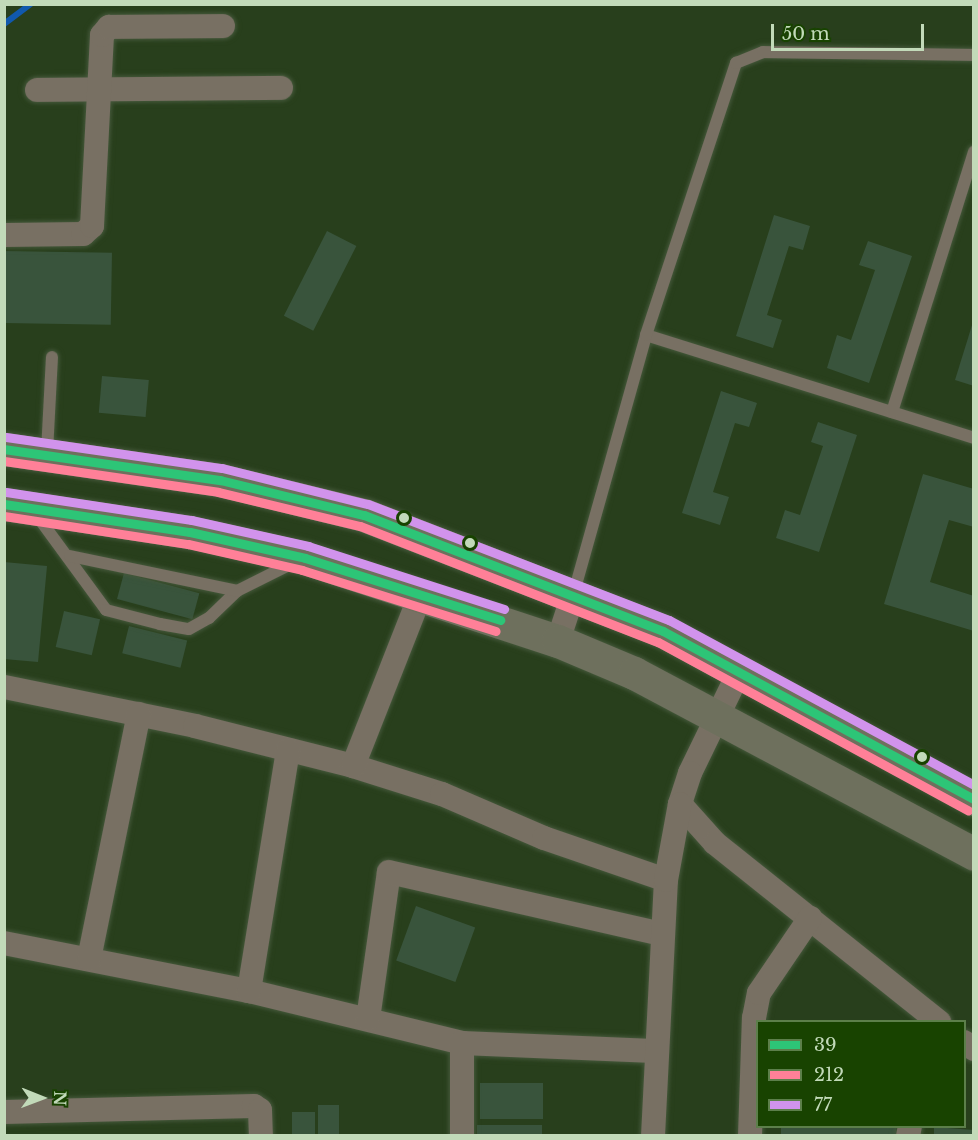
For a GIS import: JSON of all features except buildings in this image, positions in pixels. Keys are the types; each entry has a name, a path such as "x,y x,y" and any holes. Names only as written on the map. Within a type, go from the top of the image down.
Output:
{"main road":[{"path":"4,449 47,452 220,480 364,515 574,592 741,670 974,799"},
{"path":"17,506 190,532 305,558 421,592 558,641 634,673 974,854"}],"street":[{"path":"4,235 88,232 102,92 102,35 110,27 223,26"},
{"path":"37,90 102,92 281,88"},
{"path":"353,766 421,592"},
{"path":"558,641 574,592"},
{"path":"653,1136 654,1050 666,880 680,804 741,670"},
{"path":"4,687 139,714 353,766 442,794 544,838 666,880"},
{"path":"89,959 139,714"},
{"path":"249,991 288,750"},
{"path":"680,804 715,843 937,1020"},
{"path":"368,1019 390,872 662,934"},
{"path":"750,1136 754,1018 759,993 810,918"},
{"path":"4,944 249,991 462,1043 654,1050"},
{"path":"462,1043 462,1136"},
{"path":"4,1112 254,1106 260,1110 261,1136"}],"lane":[{"path":"574,592 646,335 729,73 743,57 762,52 974,55"},
{"path":"892,412 974,152"},
{"path":"646,335 974,438"},
{"path":"47,452 52,357"},
{"path":"17,506 70,556 89,591 106,610 160,624 189,629 209,618 237,591 305,558"},
{"path":"70,556 237,591"}],"waterway":[{"path":"4,24 31,4"}],"transit line":[{"name":"77","path":"6,437 222,468 368,504 669,620 974,785"},
{"name":"39","path":"4,449 220,480 364,515 663,631 974,799"},
{"name":"212","path":"4,461 218,492 360,526 658,642 968,810"},
{"name":"77","path":"6,492 192,520 308,546 504,609"},
{"name":"39","path":"4,504 190,532 305,558 500,620"},
{"name":"212","path":"4,516 188,544 302,570 496,631"}]}
